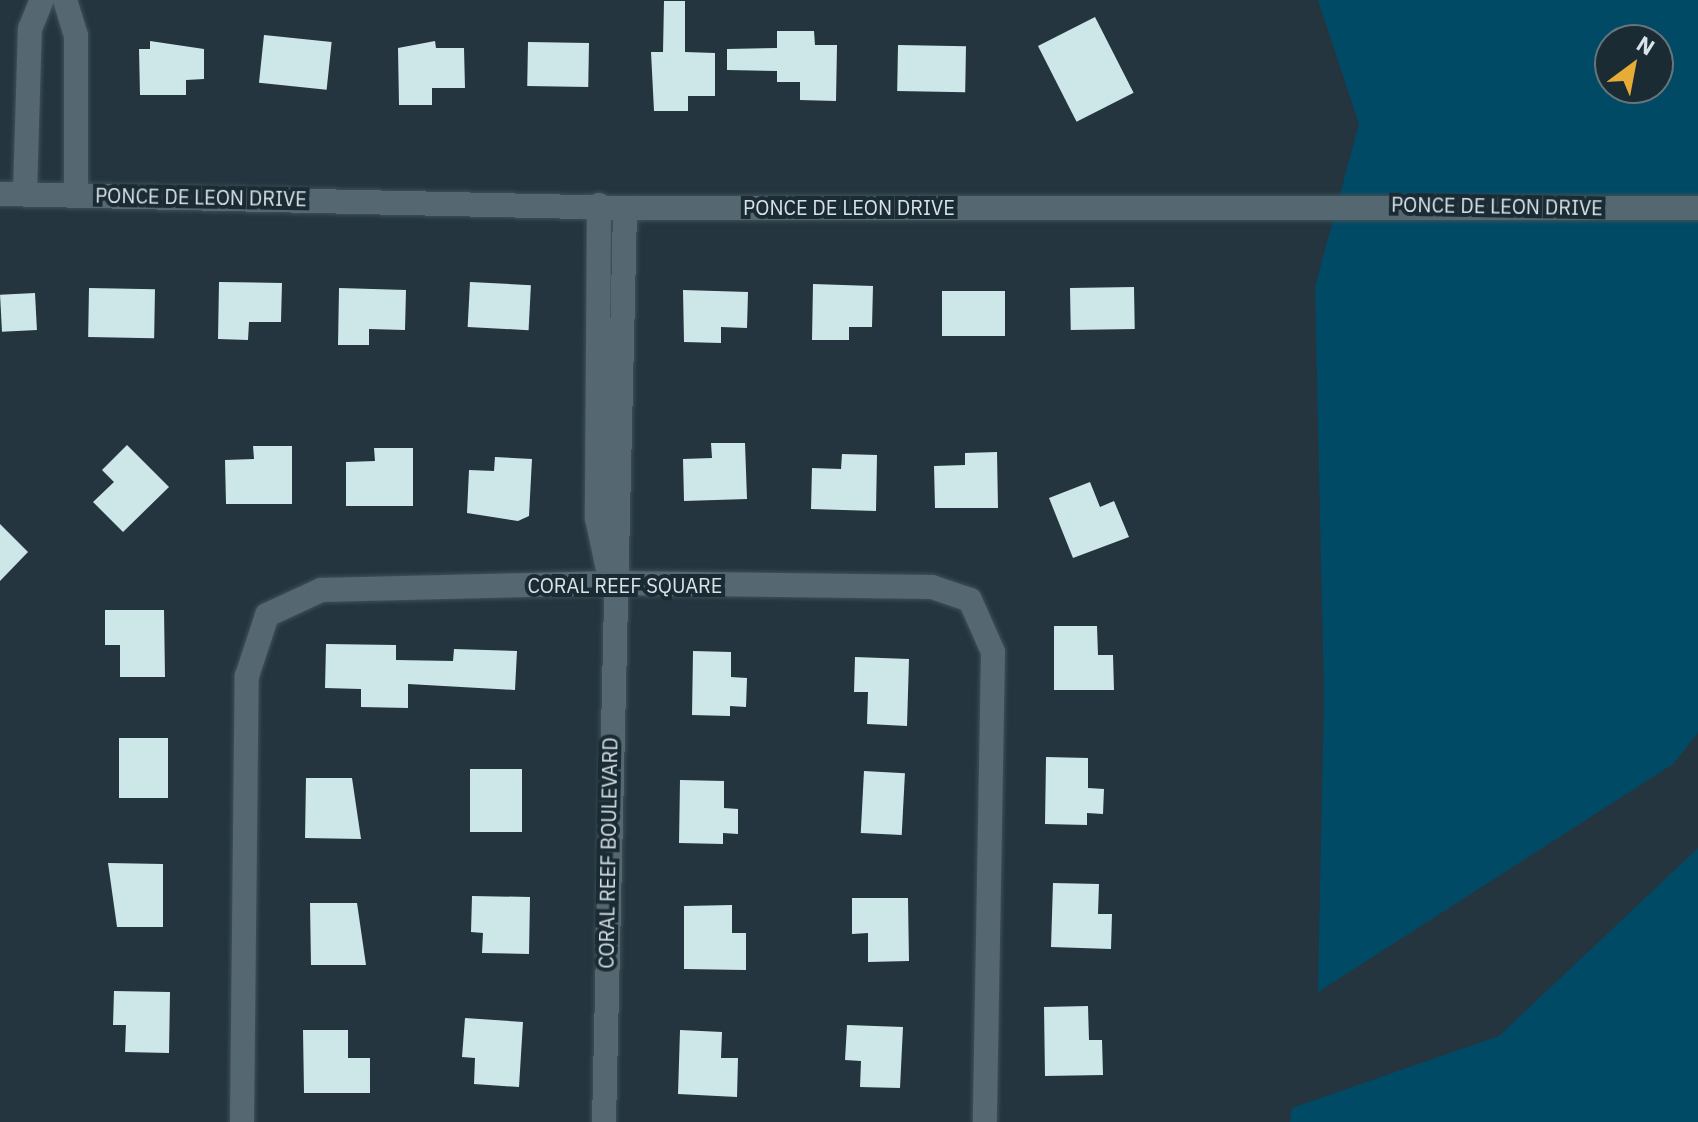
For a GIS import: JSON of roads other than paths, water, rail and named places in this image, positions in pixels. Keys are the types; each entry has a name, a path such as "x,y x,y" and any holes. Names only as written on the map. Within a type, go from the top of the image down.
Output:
{"street":[{"path":"25,193 30,29 42,0"},
{"path":"65,0 76,35 76,195"},
{"name":"PONCE DE LEON DRIVE","path":"0,194 599,205 625,208 1698,208"},
{"name":"CORAL REEF BOULEVARD","path":"599,205 597,518 611,583"},
{"name":"CORAL REEF BOULEVARD","path":"604,1122 611,583 620,524 625,208"},
{"name":"CORAL REEF SQUARE","path":"242,1122 247,676 267,615 321,590 611,583 932,587 970,600 993,652 985,1122"}]}
